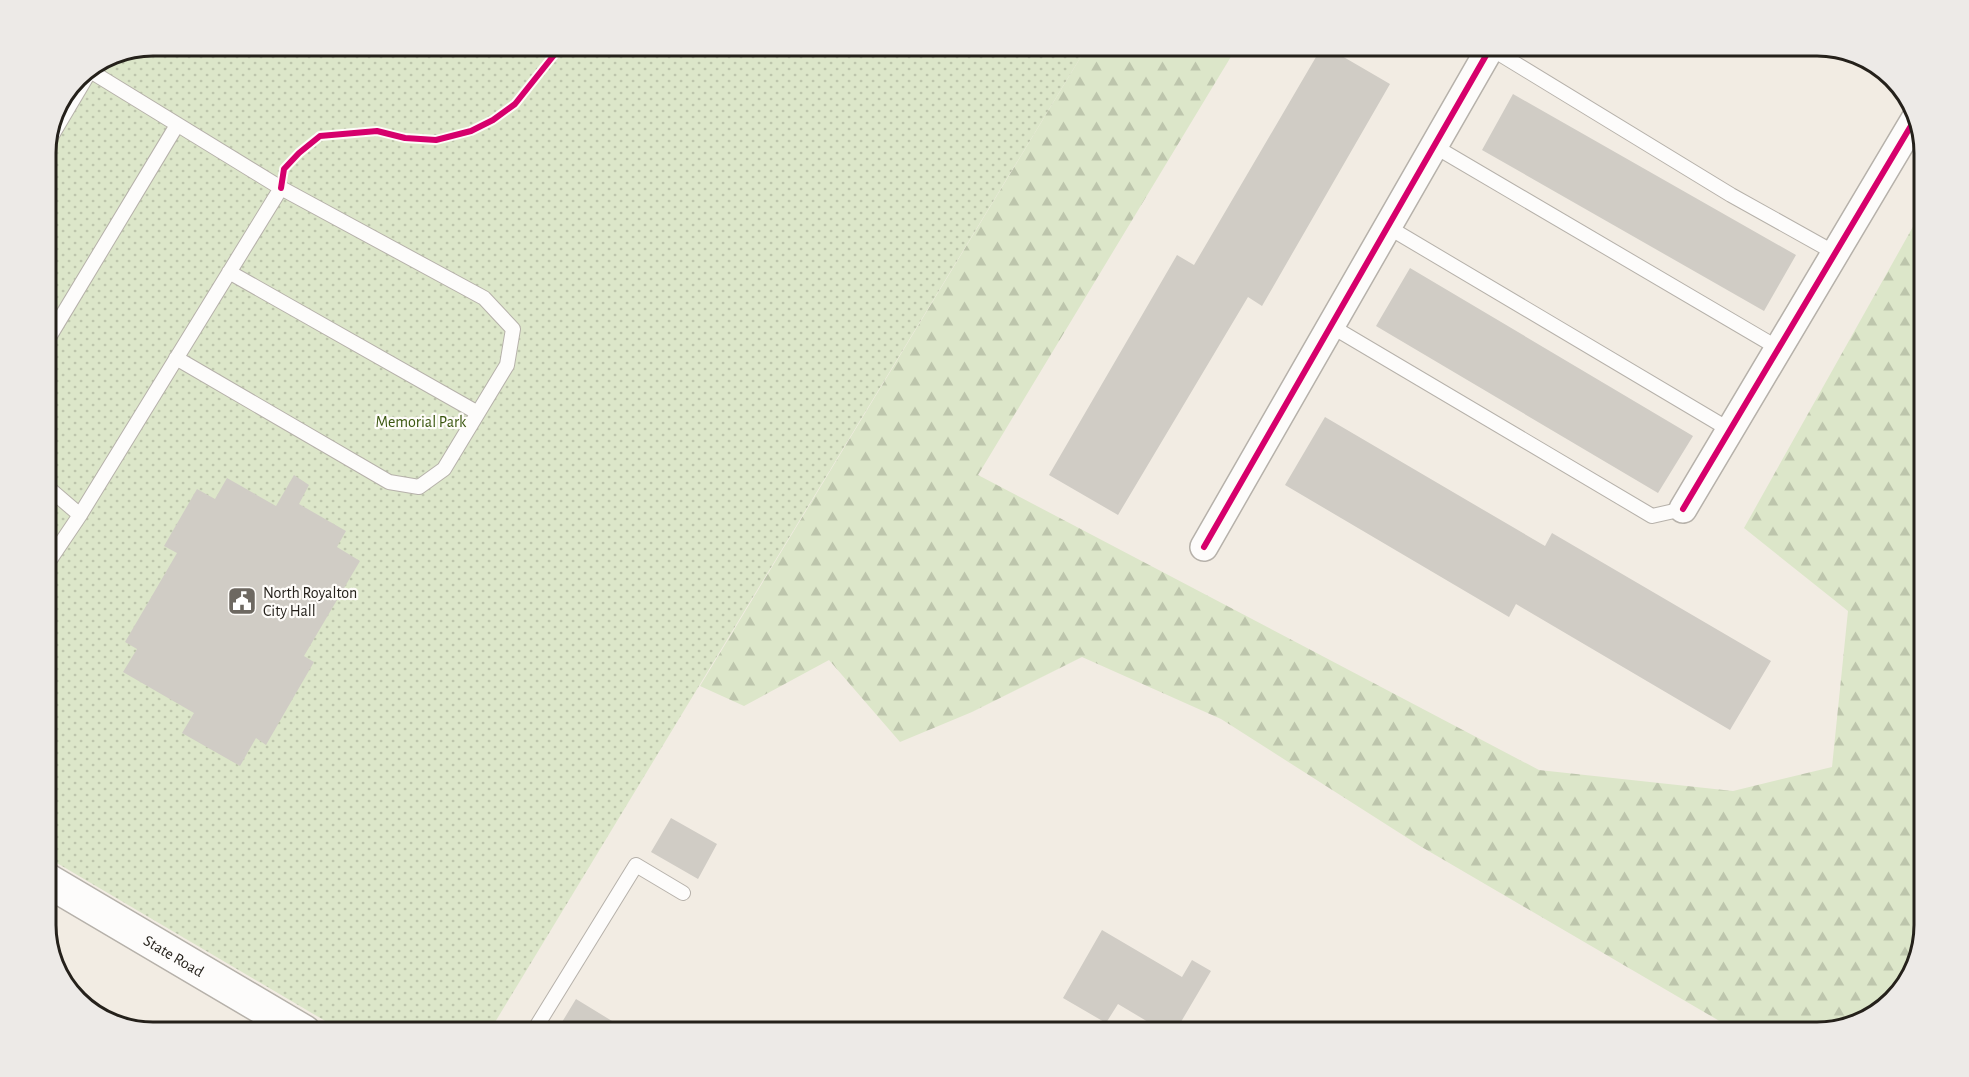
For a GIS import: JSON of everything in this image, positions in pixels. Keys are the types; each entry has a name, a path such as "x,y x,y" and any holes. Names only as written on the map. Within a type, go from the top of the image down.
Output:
{"main road":[{"name":"State Road","path":"56,885 287,1022"}],"street":[{"path":"1204,548 1485,56"},
{"path":"1683,509 1910,127"}],"lane":[{"path":"1507,56 1731,195 1835,254"},
{"path":"95,74 281,188 484,298 513,329 507,364 478,413 444,469 419,487 389,482 176,358"},
{"path":"65,111 73,97"},
{"path":"56,326 177,125"},
{"path":"1434,146 1778,348"},
{"path":"56,551 281,188"},
{"path":"1388,227 1730,430"},
{"path":"229,272 478,413"},
{"path":"1331,326 1652,516 1683,509"},
{"path":"56,494 80,515"},
{"path":"539,1022 636,864 683,893"}],"green space":[{"name":"Memorial Park","path":"152,56 1081,56 495,1022 327,1022 56,862 56,146 63,115 72,98 98,72 115,63 133,57"},
{"path":"1081,56 1231,56 978,475 1539,770 1733,791 1832,767 1848,611 1744,528 1913,226 1914,925 1910,950 1904,968 1897,979 1876,1002 1854,1014 1817,1022 1721,1022 1420,846 1221,719 1082,657 972,712 900,742 829,660 744,706 700,686"}],"building":[{"path":"1317,56 1342,56 1390,84 1262,306 1248,297 1118,515 1049,475 1177,255 1194,265"},
{"path":"1513,94 1796,255 1764,311 1482,150"},
{"path":"1410,268 1693,436 1658,493 1376,326"},
{"path":"1325,417 1545,546 1552,533 1771,661 1730,730 1516,604 1509,617 1285,485"},
{"name":"North Royalton City Hall","path":"294,475 309,485 299,504 346,531 337,547 360,561 304,656 314,662 266,745 256,738 240,766 182,733 194,713 123,672 137,649 125,642 177,553 164,546 197,489 215,499 227,478 276,506"},
{"path":"671,818 717,844 698,879 651,852"},
{"path":"1102,930 1182,977 1192,960 1211,971 1181,1022 1148,1022 1118,1004 1107,1022 1104,1022 1063,998"},
{"path":"576,999 614,1022 562,1022"}],"cycle path":[{"path":"281,188 284,169 320,136 377,131 405,138 436,140 471,131 493,120 515,104 553,56"},
{"path":"1204,547 1486,56"},
{"path":"1683,509 1910,127"}],"place":[{"name":"North Royalton City Hall","path":"242,601"}]}
